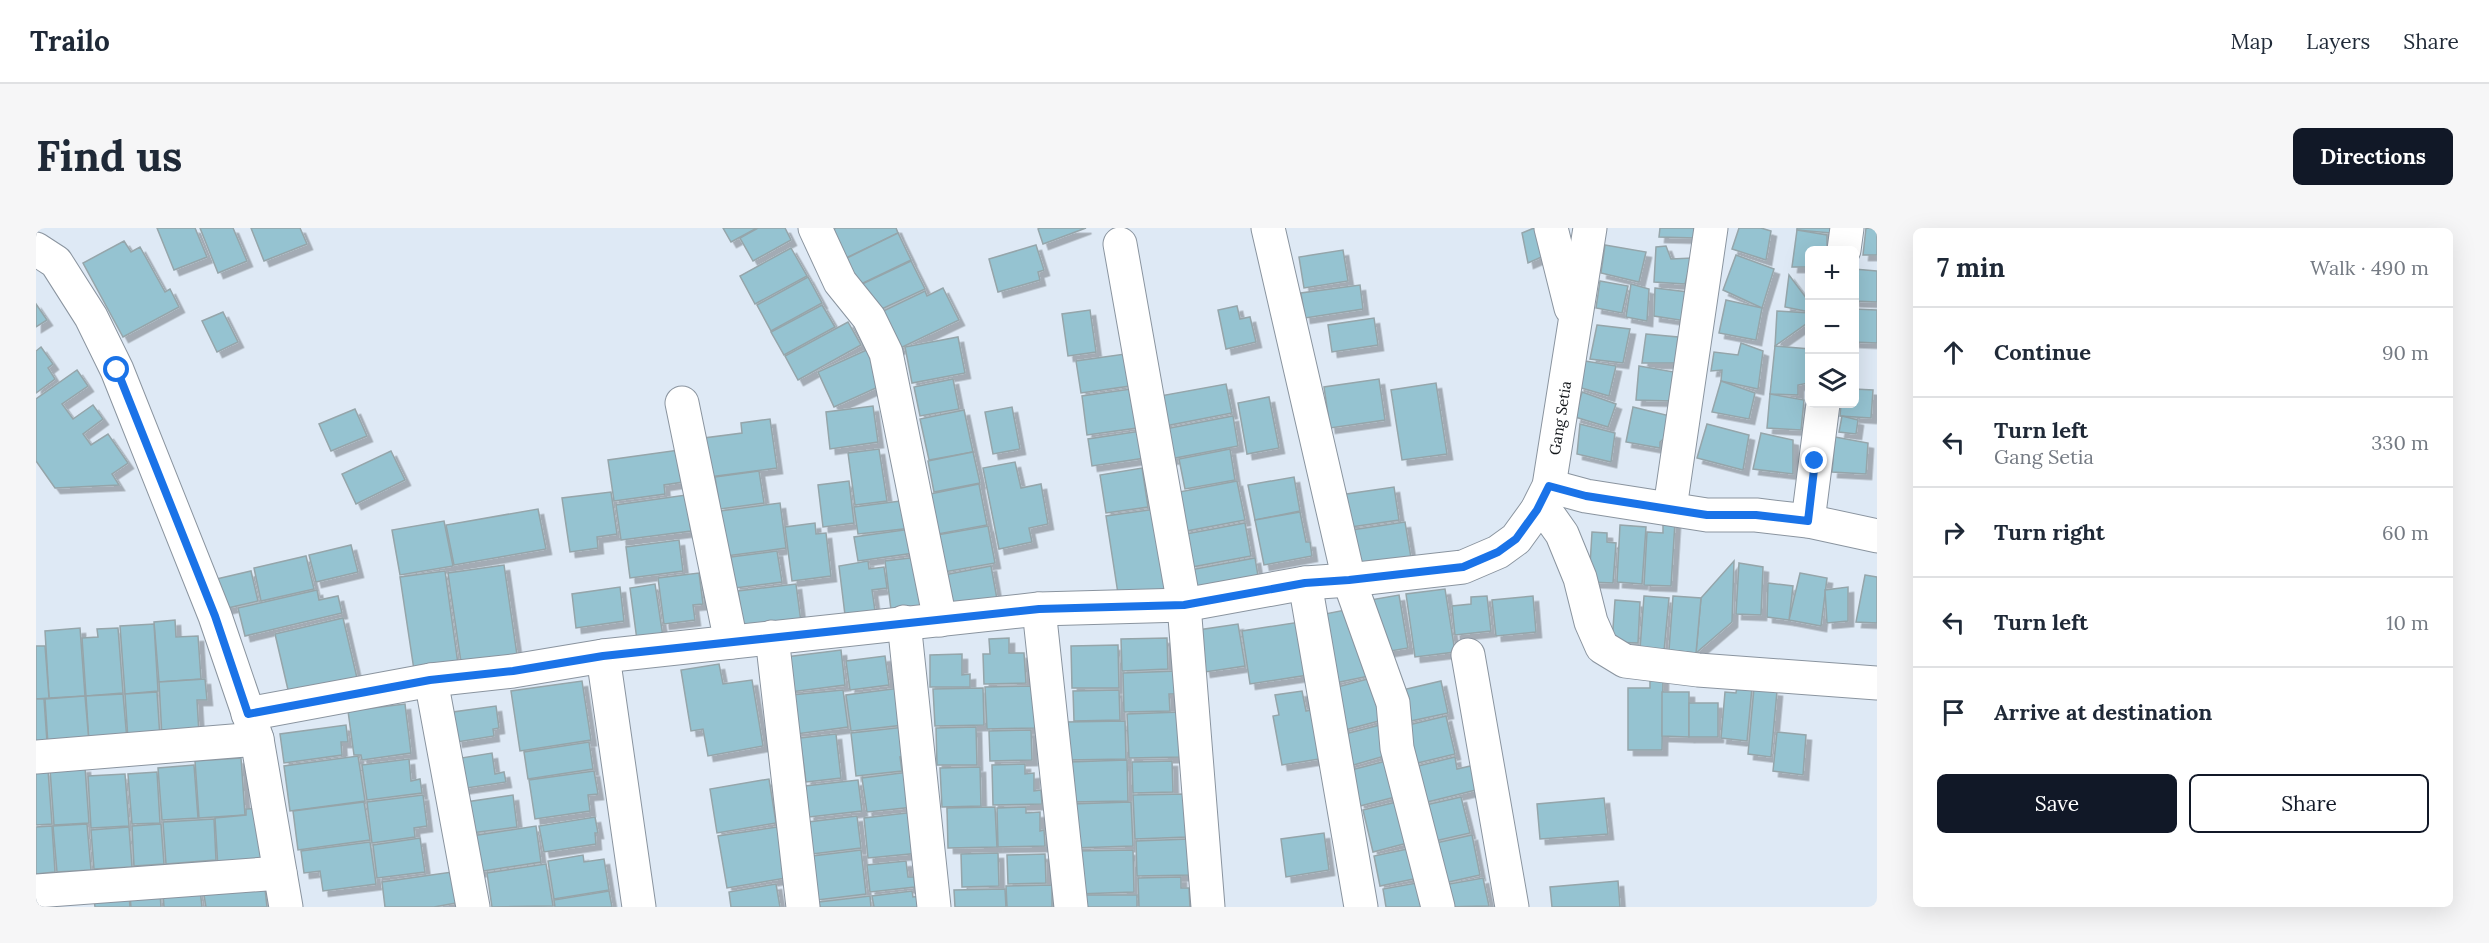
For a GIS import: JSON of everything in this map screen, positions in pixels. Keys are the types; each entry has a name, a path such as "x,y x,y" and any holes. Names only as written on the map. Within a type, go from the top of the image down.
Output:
{"street":[{"path":"815,228 840,282 869,318 879,334 886,353 940,620"},
{"path":"1268,228 1349,580 1393,703 1397,748 1438,907"},
{"path":"1551,228 1575,324"},
{"name":"Gang Setia","path":"36,757 253,727 430,680 513,671 603,656 1039,609 1184,605 1305,583 1463,567 1498,552 1516,539 1543,498 1590,228"},
{"path":"1670,508 1711,228"},
{"path":"1845,246 1847,228"},
{"path":"1120,244 1184,605 1208,907"},
{"path":"36,249 56,262 91,317 117,370 215,616 253,727 286,907"},
{"path":"681,403 731,642"},
{"path":"1808,521 1822,408"},
{"path":"1877,536 1808,521 1756,515 1707,515 1586,496 1543,498 1545,510 1563,534 1580,578 1591,622 1602,647 1625,662 1698,670 1877,682"},
{"path":"1305,583 1361,907"},
{"path":"1039,609 1071,907"},
{"path":"904,622 934,907"},
{"path":"772,637 803,907"},
{"path":"1468,655 1512,907"},
{"path":"603,656 639,907"},
{"path":"430,680 473,907"},
{"path":"36,891 280,873"}],"building":[{"path":"157,228 195,228 207,257 174,270"},
{"path":"200,228 233,228 247,261 218,273"},
{"path":"251,228 300,228 307,244 264,261"},
{"path":"723,228 757,228 731,242"},
{"path":"758,228 785,228 791,240 753,261 740,238"},
{"path":"836,228 896,228 898,233 846,258 833,230"},
{"path":"1086,228 1043,244 1038,229"},
{"path":"1534,228 1548,228 1555,251 1528,263 1522,233"},
{"path":"1660,228 1697,228 1696,238 1659,237"},
{"path":"1739,228 1761,228 1771,231 1766,260 1732,249"},
{"path":"1797,228 1832,228 1831,233 1797,230"},
{"path":"1866,228 1877,229 1877,255 1863,255"},
{"path":"1797,230 1827,235 1827,246 1805,246 1805,267 1792,267"},
{"path":"898,233 911,260 859,285 847,258"},
{"path":"124,241 131,252 140,247 165,292 170,289 179,307 123,337 83,263"},
{"path":"1036,245 1044,270 1038,272 1040,280 998,292 989,259"},
{"path":"1605,245 1646,252 1639,282 1601,273"},
{"path":"1666,246 1671,259 1692,258 1685,284 1654,282 1656,247"},
{"path":"791,248 807,276 755,304 740,276"},
{"path":"1343,250 1348,281 1304,288 1299,257"},
{"path":"1736,255 1774,269 1762,308 1723,290"},
{"path":"911,261 925,289 873,313 860,285"},
{"path":"1859,269 1877,271 1877,302 1859,301"},
{"path":"1789,275 1805,296 1805,311 1785,307"},
{"path":"808,277 822,303 771,331 757,305"},
{"path":"1600,281 1628,286 1622,313 1596,308"},
{"path":"1631,284 1649,289 1647,321 1626,317"},
{"path":"1360,285 1363,309 1305,318 1301,293"},
{"path":"943,288 959,320 892,352 875,315 925,291 927,296"},
{"path":"1655,288 1688,292 1686,321 1654,316"},
{"path":"1726,300 1762,308 1756,340 1719,333"},
{"path":"36,304 47,320 36,327"},
{"path":"822,305 835,327 784,355 771,332"},
{"path":"1237,306 1240,319 1250,317 1256,342 1226,349 1218,310"},
{"path":"1859,309 1877,310 1877,343 1859,342"},
{"path":"1090,310 1096,352 1068,356 1062,314"},
{"path":"1777,311 1805,313 1805,325 1775,346"},
{"path":"223,312 238,342 217,352 202,321"},
{"path":"1374,318 1378,345 1332,352 1328,325"},
{"path":"848,322 861,345 798,380 785,356"},
{"path":"1597,325 1630,329 1623,363 1590,359"},
{"path":"1646,334 1678,337 1675,363 1642,363"},
{"path":"958,337 965,373 912,383 905,347"},
{"path":"1741,343 1763,351 1758,389 1721,381 1722,370 1711,371 1714,352 1738,355"},
{"path":"1775,346 1805,349 1805,384 1798,385 1798,395 1770,394"},
{"path":"41,347 53,364 48,368 55,379 36,393 36,351"},
{"path":"871,348 887,383 834,407 818,372"},
{"path":"1125,354 1130,386 1081,393 1076,361"},
{"path":"1585,361 1616,366 1609,396 1578,387"},
{"path":"1639,366 1674,372 1672,401 1636,400"},
{"path":"77,370 88,386 62,404 73,419 93,405 103,419 83,434 91,445 108,434 128,463 112,474 119,485 55,488 36,461 36,399"},
{"path":"953,379 959,409 920,416 914,387"},
{"path":"1379,379 1385,420 1330,428 1324,387"},
{"path":"1721,381 1755,393 1749,419 1712,412"},
{"path":"1436,383 1447,454 1402,460 1391,390"},
{"path":"1226,384 1232,413 1165,426 1160,396"},
{"path":"1131,389 1137,428 1087,435 1082,396"},
{"path":"1859,389 1873,390 1871,418 1840,416 1841,408 1859,408"},
{"path":"1582,392 1616,404 1608,427 1575,417"},
{"path":"1770,394 1804,400 1801,430 1767,428"},
{"path":"1269,397 1279,448 1247,454 1238,403"},
{"path":"873,406 878,442 830,449 826,412"},
{"path":"1012,407 1020,449 993,454 985,412"},
{"path":"1633,407 1670,416 1668,435 1660,442 1660,448 1626,442"},
{"path":"355,409 367,436 331,451 319,424"},
{"path":"964,410 973,452 929,460 920,419"},
{"path":"1233,416 1238,446 1170,459 1165,429"},
{"path":"1842,416 1858,420 1856,434 1839,432"},
{"path":"770,419 777,468 709,477 704,438 742,433 741,423"},
{"path":"1580,424 1615,433 1611,462 1577,454"},
{"path":"1707,424 1749,435 1743,470 1697,458"},
{"path":"1141,431 1145,458 1092,466 1088,439"},
{"path":"1761,433 1793,440 1793,474 1753,469"},
{"path":"1835,437 1868,443 1866,474 1832,472"},
{"path":"879,449 887,501 855,505 848,453"},
{"path":"1230,449 1235,480 1185,489 1179,459"},
{"path":"679,450 683,482 664,485 665,494 614,501 608,460"},
{"path":"391,451 405,480 356,504 342,474"},
{"path":"973,452 980,483 934,492 928,461"},
{"path":"1015,462 1021,488 1041,484 1048,524 1029,528 1032,542 999,549 983,468"},
{"path":"1142,468 1148,507 1106,513 1100,475"},
{"path":"759,471 764,503 720,509 715,477"},
{"path":"1294,477 1300,511 1255,520 1248,485"},
{"path":"849,481 854,523 823,527 818,485"},
{"path":"1237,481 1245,520 1181,532 1174,493"},
{"path":"979,484 987,525 938,534 930,494"},
{"path":"1394,487 1399,520 1344,528 1340,495"},
{"path":"611,492 617,534 597,537 598,548 570,552 562,498"},
{"path":"686,495 691,531 621,540 616,505"},
{"path":"908,500 912,528 858,534 854,507"},
{"path":"780,503 786,548 726,556 720,511"},
{"path":"538,509 546,549 454,565 446,525"},
{"path":"1156,509 1168,593 1119,600 1106,516"},
{"path":"1300,512 1306,542 1310,542 1312,556 1264,565 1255,520"},
{"path":"444,521 453,566 400,575 392,530"},
{"path":"1405,522 1412,564 1351,573 1345,531"},
{"path":"1663,522 1675,522 1671,586 1644,585 1647,532 1663,533"},
{"path":"815,523 816,534 826,533 831,576 792,581 785,527"},
{"path":"1245,523 1251,556 1192,567 1186,534"},
{"path":"1620,525 1646,527 1642,584 1617,582"},
{"path":"988,526 995,563 944,572 937,535"},
{"path":"911,529 914,553 858,561 854,537"},
{"path":"1592,532 1607,533 1607,542 1616,543 1613,583 1589,582"},
{"path":"679,540 683,571 630,578 626,547"},
{"path":"351,545 358,572 316,582 309,555"},
{"path":"777,551 782,582 735,588 731,557"},
{"path":"306,556 314,589 261,601 254,568"},
{"path":"918,557 926,614 892,618 885,561"},
{"path":"1255,558 1260,588 1194,591 1190,570"},
{"path":"868,561 869,569 884,567 887,588 872,590 875,611 845,615 839,566"},
{"path":"1734,561 1732,622 1696,653 1701,598"},
{"path":"1739,563 1763,567 1761,615 1736,614"},
{"path":"504,565 517,655 461,662 448,573"},
{"path":"991,566 997,599 951,608 944,575"},
{"path":"251,571 258,601 219,610 212,580"},
{"path":"445,571 458,664 414,670 400,577"},
{"path":"699,573 703,604 693,605 695,620 664,624 658,578"},
{"path":"1800,573 1827,578 1821,626 1789,620"},
{"path":"1865,575 1877,577 1877,623 1856,622"},
{"path":"1768,583 1793,586 1789,620 1767,617"},
{"path":"655,584 663,637 637,640 630,588"},
{"path":"796,584 802,630 745,638 738,591"},
{"path":"620,587 624,621 576,628 572,594"},
{"path":"1848,587 1848,621 1827,623 1825,590"},
{"path":"1445,589 1455,652 1415,657 1406,594"},
{"path":"317,590 319,600 338,596 342,613 245,636 238,608"},
{"path":"1399,595 1408,648 1379,653 1370,600"},
{"path":"1487,596 1491,631 1455,635 1452,606 1471,604 1471,597"},
{"path":"1533,596 1536,632 1496,636 1492,600"},
{"path":"1644,596 1669,598 1664,651 1640,649"},
{"path":"1673,596 1701,598 1696,653 1669,650"},
{"path":"1615,600 1640,602 1638,643 1612,642"},
{"path":"1350,609 1369,676 1330,684 1315,616"},
{"path":"343,618 357,678 289,694 275,634"},
{"path":"175,620 176,637 198,636 201,679 159,682 154,622"},
{"path":"1300,622 1308,675 1250,684 1242,631"},
{"path":"154,624 158,691 125,694 120,626"},
{"path":"1238,624 1245,666 1205,672 1198,630"},
{"path":"80,628 85,696 49,698 45,631"},
{"path":"118,628 123,693 86,696 82,638 98,637 97,629"},
{"path":"1009,638 1009,653 1024,653 1026,683 984,684 983,654 990,654 989,639"},
{"path":"1167,638 1168,669 1122,671 1121,639"},
{"path":"1118,645 1119,688 1072,688 1071,646"},
{"path":"36,646 45,646 49,698 36,699"},
{"path":"841,650 845,685 790,692 786,657"},
{"path":"962,654 962,675 970,674 970,687 930,687 930,655"},
{"path":"885,656 889,685 850,690 846,661"},
{"path":"719,664 723,684 752,680 763,746 708,756 703,729 691,731 681,670"},
{"path":"1178,671 1178,694 1169,694 1170,711 1124,712 1123,673"},
{"path":"1379,676 1390,718 1341,731 1330,689"},
{"path":"1650,678 1663,678 1662,750 1628,750 1628,688 1650,688"},
{"path":"205,679 207,700 197,700 199,734 162,737 159,682"},
{"path":"582,681 591,740 520,751 511,691"},
{"path":"1441,681 1448,713 1406,722 1398,691"},
{"path":"1034,686 1035,728 987,729 985,687"},
{"path":"1737,686 1752,687 1747,741 1721,738 1725,692 1736,693"},
{"path":"900,688 904,725 851,731 846,695"},
{"path":"983,688 984,725 935,726 933,689"},
{"path":"1754,688 1777,691 1771,757 1748,754"},
{"path":"843,690 848,727 796,734 791,695"},
{"path":"1119,690 1120,720 1074,721 1073,691"},
{"path":"1302,691 1306,711 1311,710 1319,759 1282,765 1273,716 1279,715 1275,695"},
{"path":"157,692 160,738 128,740 125,694"},
{"path":"1662,692 1689,692 1689,737 1662,736"},
{"path":"123,694 127,740 89,743 86,696"},
{"path":"85,696 89,742 48,745 45,699"},
{"path":"36,699 44,699 47,742 36,743"},
{"path":"1689,703 1718,703 1718,737 1689,737"},
{"path":"405,704 411,753 362,760 361,755 354,755 348,711"},
{"path":"496,706 499,728 493,729 494,736 457,742 453,712"},
{"path":"1181,712 1182,757 1129,758 1127,714"},
{"path":"1446,716 1455,754 1405,766 1396,728"},
{"path":"1125,721 1126,759 1067,760 1066,722"},
{"path":"346,725 348,742 341,742 342,755 284,763 280,734"},
{"path":"1380,725 1388,755 1350,766 1341,735"},
{"path":"905,727 908,756 900,757 902,771 856,776 851,733"},
{"path":"976,727 977,765 937,765 936,728"},
{"path":"1031,730 1032,760 990,761 989,731"},
{"path":"1777,732 1806,735 1803,775 1773,771"},
{"path":"836,734 841,778 806,782 800,738"},
{"path":"589,742 593,769 528,779 524,752"},
{"path":"492,753 495,774 504,772 506,782 460,789 455,759"},
{"path":"358,756 365,801 290,811 284,766"},
{"path":"1455,757 1457,769 1475,765 1480,789 1415,805 1406,769"},
{"path":"241,758 245,815 199,818 195,761"},
{"path":"1398,758 1407,794 1360,806 1351,770"},
{"path":"409,759 411,781 420,779 422,793 367,800 362,765"},
{"path":"1127,760 1128,801 1071,802 1069,762"},
{"path":"1172,761 1173,792 1133,793 1132,762"},
{"path":"1025,764 1025,774 1034,773 1034,791 1041,790 1042,804 993,805 992,765"},
{"path":"194,765 198,818 162,820 158,768"},
{"path":"85,767 89,823 54,825 50,769"},
{"path":"980,767 981,806 942,807 940,768"},
{"path":"48,770 52,824 36,825 36,771"},
{"path":"594,771 598,794 588,795 590,811 535,819 529,780"},
{"path":"157,772 160,823 132,824 128,774"},
{"path":"909,772 914,807 867,812 862,778"},
{"path":"125,774 129,826 91,828 88,776"},
{"path":"769,779 776,823 717,833 710,789"},
{"path":"858,780 862,811 809,817 805,786"},
{"path":"1186,794 1187,837 1135,839 1133,795"},
{"path":"423,795 427,826 414,828 415,837 372,843 367,802"},
{"path":"513,795 517,827 471,833 466,802"},
{"path":"1461,797 1470,833 1426,843 1417,807"},
{"path":"1604,798 1608,834 1540,839 1537,804"},
{"path":"1405,800 1415,841 1373,852 1363,810"},
{"path":"364,802 370,840 298,850 293,811"},
{"path":"1131,802 1133,846 1072,848 1071,804"},
{"path":"995,807 997,847 948,848 947,808"},
{"path":"1026,807 1026,813 1040,812 1040,831 1044,830 1045,846 998,847 997,808"},
{"path":"263,808 267,866 218,869 215,818 246,815 246,809"},
{"path":"915,812 920,853 868,858 864,818"},
{"path":"857,816 861,848 812,854 808,822"},
{"path":"595,817 598,833 595,833 596,844 544,852 539,826"},
{"path":"214,819 216,860 166,864 163,822"},
{"path":"87,824 91,870 57,872 53,826"},
{"path":"161,824 164,864 134,866 132,826"},
{"path":"52,826 55,872 36,874 36,827"},
{"path":"536,826 541,862 477,872 472,836"},
{"path":"129,827 132,867 94,869 91,830"},
{"path":"777,827 786,878 727,888 718,836"},
{"path":"1324,833 1329,870 1286,877 1281,839"},
{"path":"1472,835 1480,875 1435,885 1427,845"},
{"path":"420,838 425,872 377,878 373,845"},
{"path":"1190,839 1191,875 1137,876 1136,841"},
{"path":"370,842 376,884 323,891 320,871 304,873 301,851"},
{"path":"1417,847 1423,877 1380,886 1374,856"},
{"path":"861,850 866,894 817,900 812,856"},
{"path":"1133,850 1134,892 1077,894 1076,851"},
{"path":"998,853 999,886 962,887 961,854"},
{"path":"1045,854 1046,883 1008,884 1007,855"},
{"path":"583,855 584,862 604,859 609,890 554,899 548,861"},
{"path":"906,861 908,877 914,877 915,887 870,892 867,865"},
{"path":"546,864 553,906 492,907 487,873"},
{"path":"452,872 456,903 434,907 385,907 382,882"},
{"path":"1181,877 1181,888 1189,888 1190,907 1139,907 1138,878"},
{"path":"1483,878 1489,906 1442,907 1438,886"},
{"path":"1428,881 1433,907 1386,907 1383,889"},
{"path":"1618,881 1620,907 1552,907 1550,887"},
{"path":"776,884 780,907 731,907 729,892"},
{"path":"1052,885 1052,907 1007,907 1006,886"},
{"path":"265,889 267,907 206,907 204,895"},
{"path":"1005,889 1006,907 955,907 954,890"},
{"path":"200,890 202,907 164,907 163,893"},
{"path":"609,891 612,907 555,907 554,900"},
{"path":"912,891 913,897 925,896 926,907 874,907 872,896"},
{"path":"160,893 161,907 131,907 130,896"},
{"path":"129,895 130,907 95,907 94,899"},
{"path":"1083,895 1137,895 1137,907 1084,907"},
{"path":"870,896 871,907 820,907 819,902"}],"route":[{"path":"117,370 215,616 248,714 430,680 513,671 603,656 1039,609 1184,605 1305,583 1463,567 1498,552 1516,539 1537,510 1549,486 1586,496 1707,515 1756,515 1808,521 1815,461"}]}
